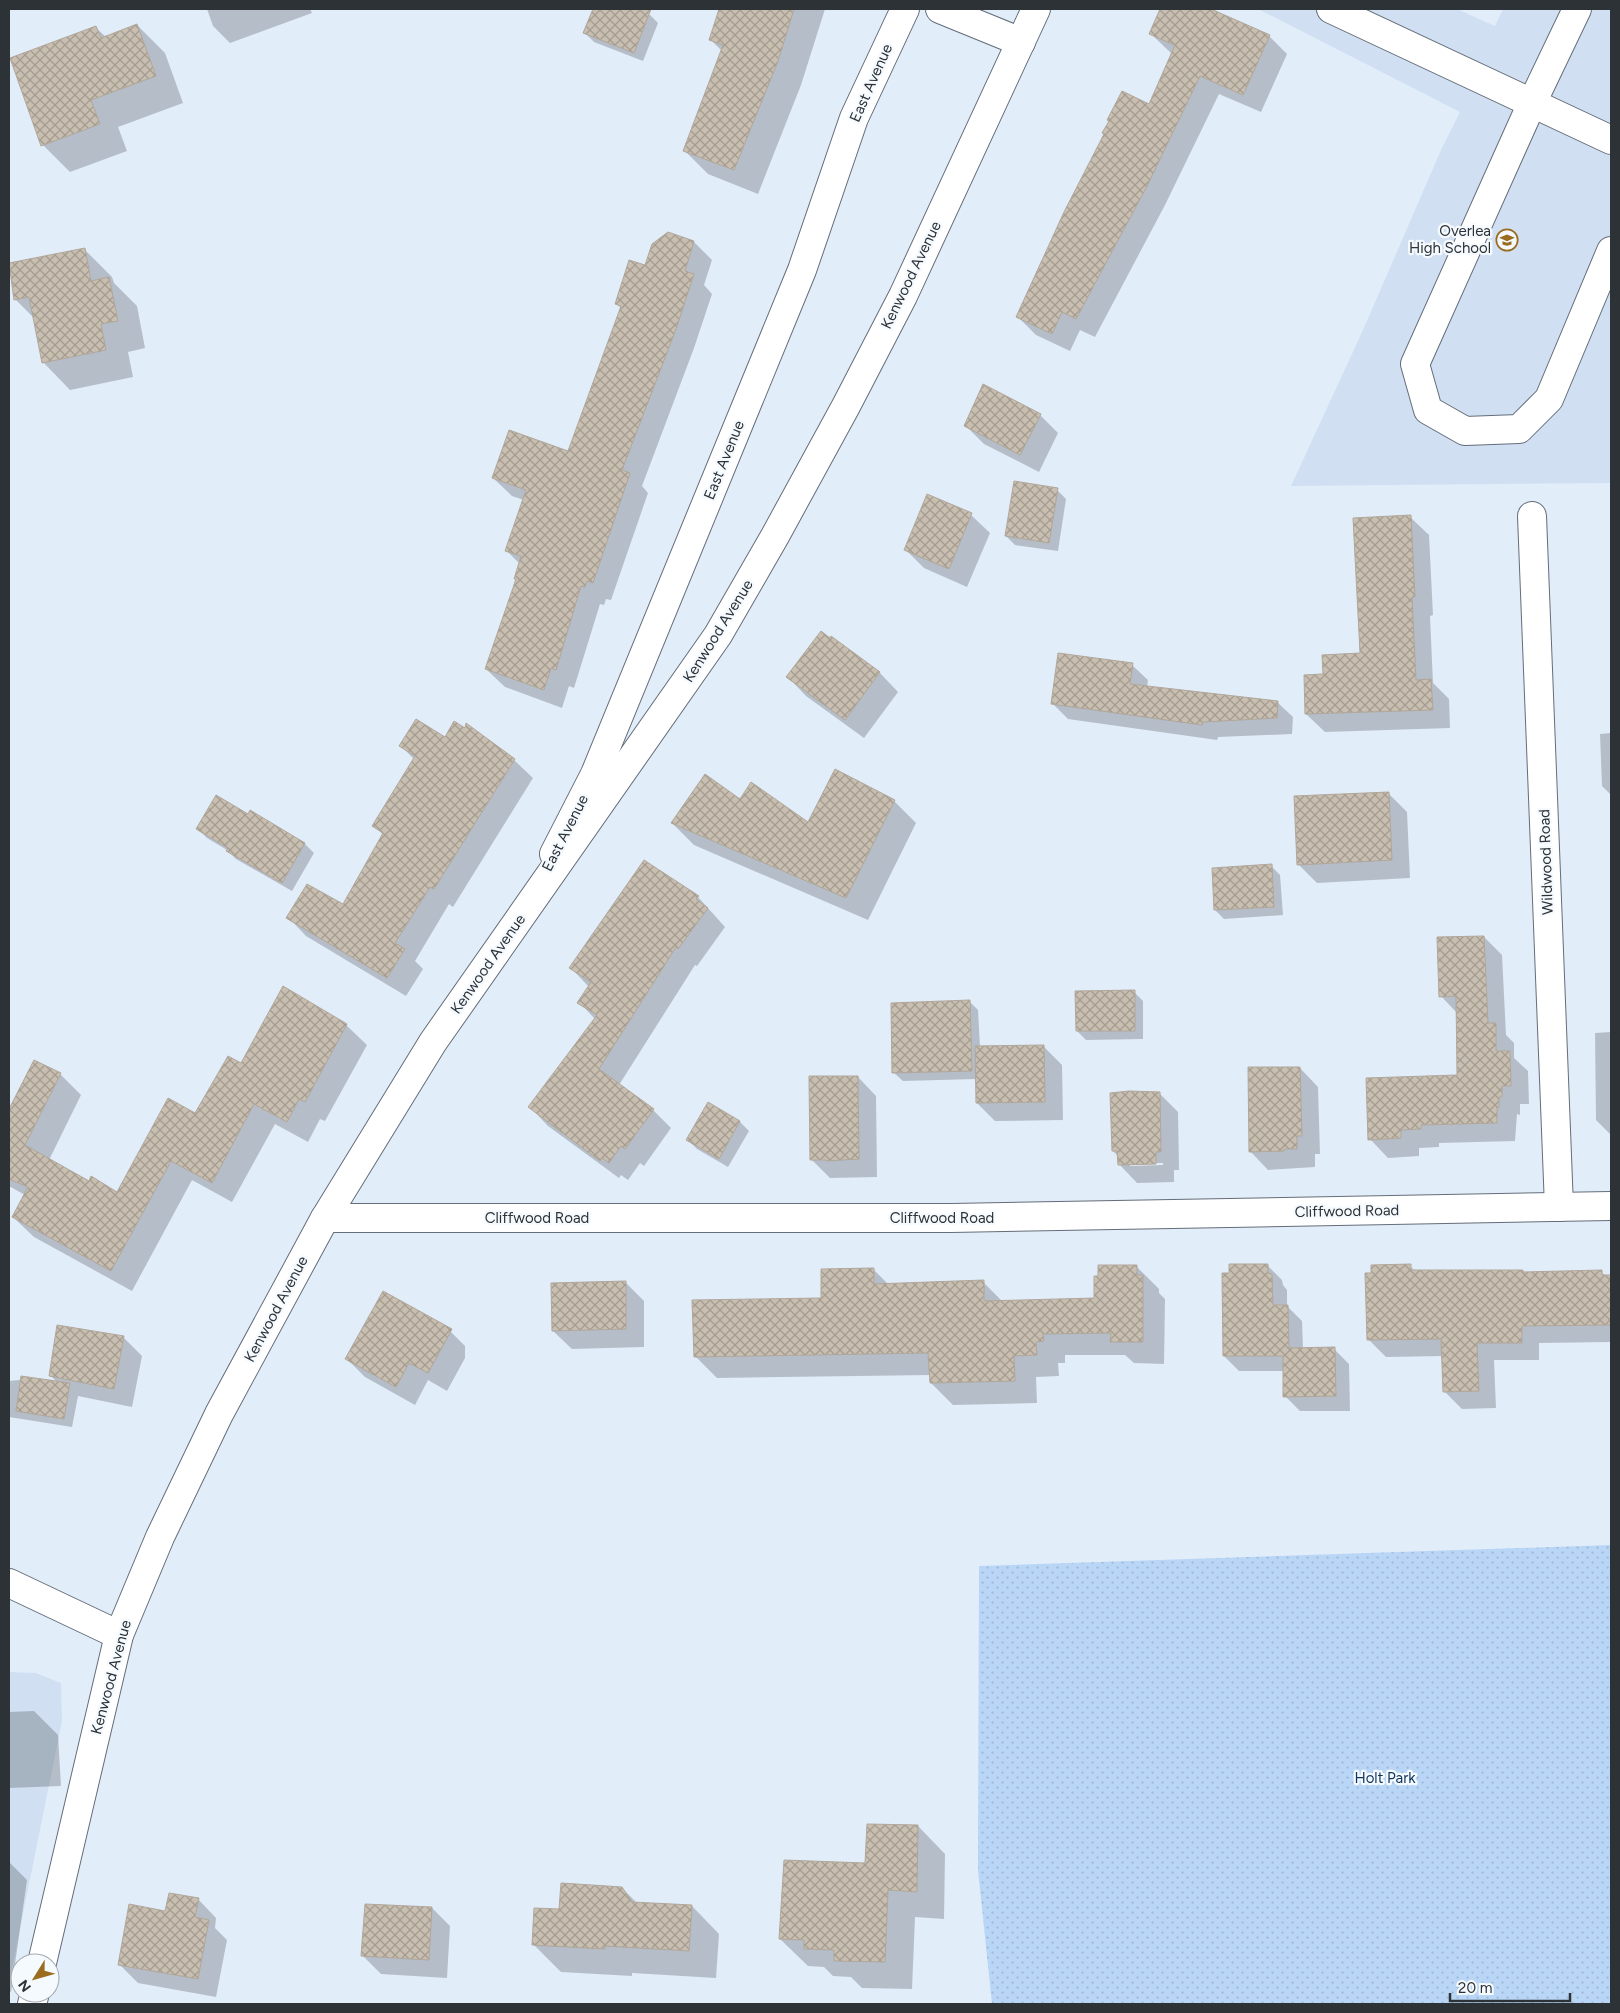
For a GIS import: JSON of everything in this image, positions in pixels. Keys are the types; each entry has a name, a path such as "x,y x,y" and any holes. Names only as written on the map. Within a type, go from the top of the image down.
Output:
{"street":[{"name":"East Avenue","path":"528,906 595,774 802,270 854,118 906,9"},
{"path":"940,9 1021,42"},
{"name":"Kenwood Avenue","path":"44,1953 119,1635 160,1537 219,1414 325,1218 434,1042 718,635 846,406 903,296 1036,9"},
{"path":"1331,9 1611,140"},
{"path":"1576,9 1415,364 1428,410 1465,431 1519,429 1549,399 1611,251"},
{"name":"Wildwood Road","path":"1532,516 1560,1208"},
{"name":"Cliffwood Road","path":"325,1218 951,1218 1611,1206"},
{"path":"9,1583 119,1635"}],"shaded area":[{"name":"Overlea High School","path":"1258,9 1457,9 1495,26 1503,9 1611,9 1611,483 1291,486 1363,330 1441,150 1460,112"},
{"path":"9,1672 36,1673 61,1683 62,1721 15,1953 10,1953 9,1983"}],"green space":[{"name":"Holt Park","path":"1611,1545 1611,2004 992,2004 978,1870 979,1566"}],"building":[{"path":"593,9 651,9 634,53 583,33"},
{"path":"719,9 794,9 778,61 734,170 683,151 723,45 709,40"},
{"path":"1160,9 1211,9 1270,35 1243,95 1200,76 1147,186 1076,319 1062,312 1052,334 1016,317 1064,212 1104,134 1102,133 1109,121 1107,120 1122,91 1149,104 1175,45 1149,34"},
{"path":"137,24 156,76 91,100 100,124 41,146 10,58 96,26 101,38"},
{"path":"668,232 694,241 685,271 694,274 676,329 622,470 630,473 593,583 587,581 585,587 581,586 556,670 551,668 544,690 485,669 516,579 514,579 521,556 505,551 526,490 492,478 509,430 568,451 621,306 615,304 629,260 645,265 652,244"},
{"path":"85,248 91,281 109,277 118,321 101,324 106,350 42,363 29,297 14,300 9,263"},
{"path":"983,384 1041,414 1020,455 964,426"},
{"path":"1014,481 1058,488 1049,543 1005,536"},
{"path":"927,494 972,513 949,569 904,550"},
{"path":"1411,515 1415,597 1412,597 1416,680 1431,679 1433,710 1305,714 1304,675 1323,674 1322,655 1360,653 1353,518"},
{"path":"821,631 830,638 831,636 880,672 845,720 786,677"},
{"path":"1058,653 1133,663 1130,684 1278,701 1277,718 1203,722 1202,725 1051,704"},
{"path":"416,719 445,737 454,721 465,728 466,723 515,759 434,889 430,887 395,943 405,949 387,978 286,918 307,884 343,904 383,833 372,826 415,756 399,746"},
{"path":"835,769 895,800 846,898 671,823 705,774 740,799 751,782 808,822"},
{"path":"1389,792 1392,860 1297,865 1294,796"},
{"path":"216,795 248,814 250,810 305,843 282,883 226,851 228,848 196,829"},
{"path":"644,860 699,896 696,899 708,908 678,949 676,947 599,1069 654,1109 625,1149 621,1146 609,1163 602,1158 600,1161 528,1107 597,1015 577,1003 591,982 569,968"},
{"path":"1272,864 1274,907 1214,910 1212,868"},
{"path":"1484,936 1488,1023 1496,1023 1496,1051 1510,1051 1511,1086 1502,1086 1502,1097 1499,1097 1499,1108 1497,1107 1497,1123 1421,1125 1421,1129 1401,1130 1401,1138 1368,1140 1366,1078 1457,1075 1456,996 1439,997 1437,937"},
{"path":"283,986 347,1024 305,1102 299,1099 287,1122 254,1104 212,1183 171,1161 111,1271 12,1217 28,1187 9,1179 9,1109 34,1060 61,1073 25,1145 89,1181 91,1176 117,1192 168,1098 195,1113 228,1056 241,1063"},
{"path":"1135,990 1135,1031 1076,1031 1075,991"},
{"path":"970,1000 972,1071 892,1073 891,1003"},
{"path":"1044,1045 1045,1102 976,1103 975,1046"},
{"path":"1248,1067 1300,1067 1302,1136 1297,1136 1297,1149 1249,1152"},
{"path":"809,1076 858,1076 859,1159 810,1160"},
{"path":"1129,1091 1160,1092 1161,1152 1156,1152 1156,1164 1118,1165 1117,1151 1112,1151 1110,1093"},
{"path":"708,1102 740,1121 719,1159 686,1140"},
{"path":"1229,1264 1268,1264 1268,1273 1272,1274 1273,1305 1288,1305 1289,1348 1335,1347 1336,1396 1283,1397 1283,1356 1223,1356 1222,1273 1229,1273"},
{"path":"1411,1264 1411,1270 1523,1270 1523,1272 1602,1270 1602,1275 1611,1275 1611,1325 1522,1326 1522,1343 1477,1343 1479,1391 1443,1392 1441,1339 1367,1340 1365,1273 1371,1273 1371,1265"},
{"path":"1098,1265 1137,1265 1137,1275 1143,1275 1143,1342 1110,1342 1111,1333 1043,1334 1044,1341 1036,1342 1037,1355 1014,1356 1015,1381 930,1383 928,1353 694,1357 692,1300 821,1298 821,1269 874,1268 874,1284 984,1280 984,1301 1094,1298 1094,1276 1098,1276"},
{"path":"626,1281 626,1329 552,1331 551,1283"},
{"path":"383,1291 452,1329 428,1373 409,1363 396,1387 345,1359"},
{"path":"57,1325 124,1336 114,1389 49,1376"},
{"path":"21,1376 70,1383 64,1419 16,1411"},
{"path":"867,1824 918,1825 917,1892 888,1890 885,1962 834,1961 834,1950 804,1949 804,1940 779,1939 784,1860 865,1863"},
{"path":"561,1883 622,1887 632,1902 692,1905 689,1951 605,1946 605,1949 532,1945 534,1908 559,1909"},
{"path":"169,1893 199,1898 195,1917 209,1920 198,1979 118,1965 129,1904 165,1911"},
{"path":"365,1904 432,1907 429,1960 361,1956"}],"place":[{"name":"Overlea High School","path":"1507,240"}]}
